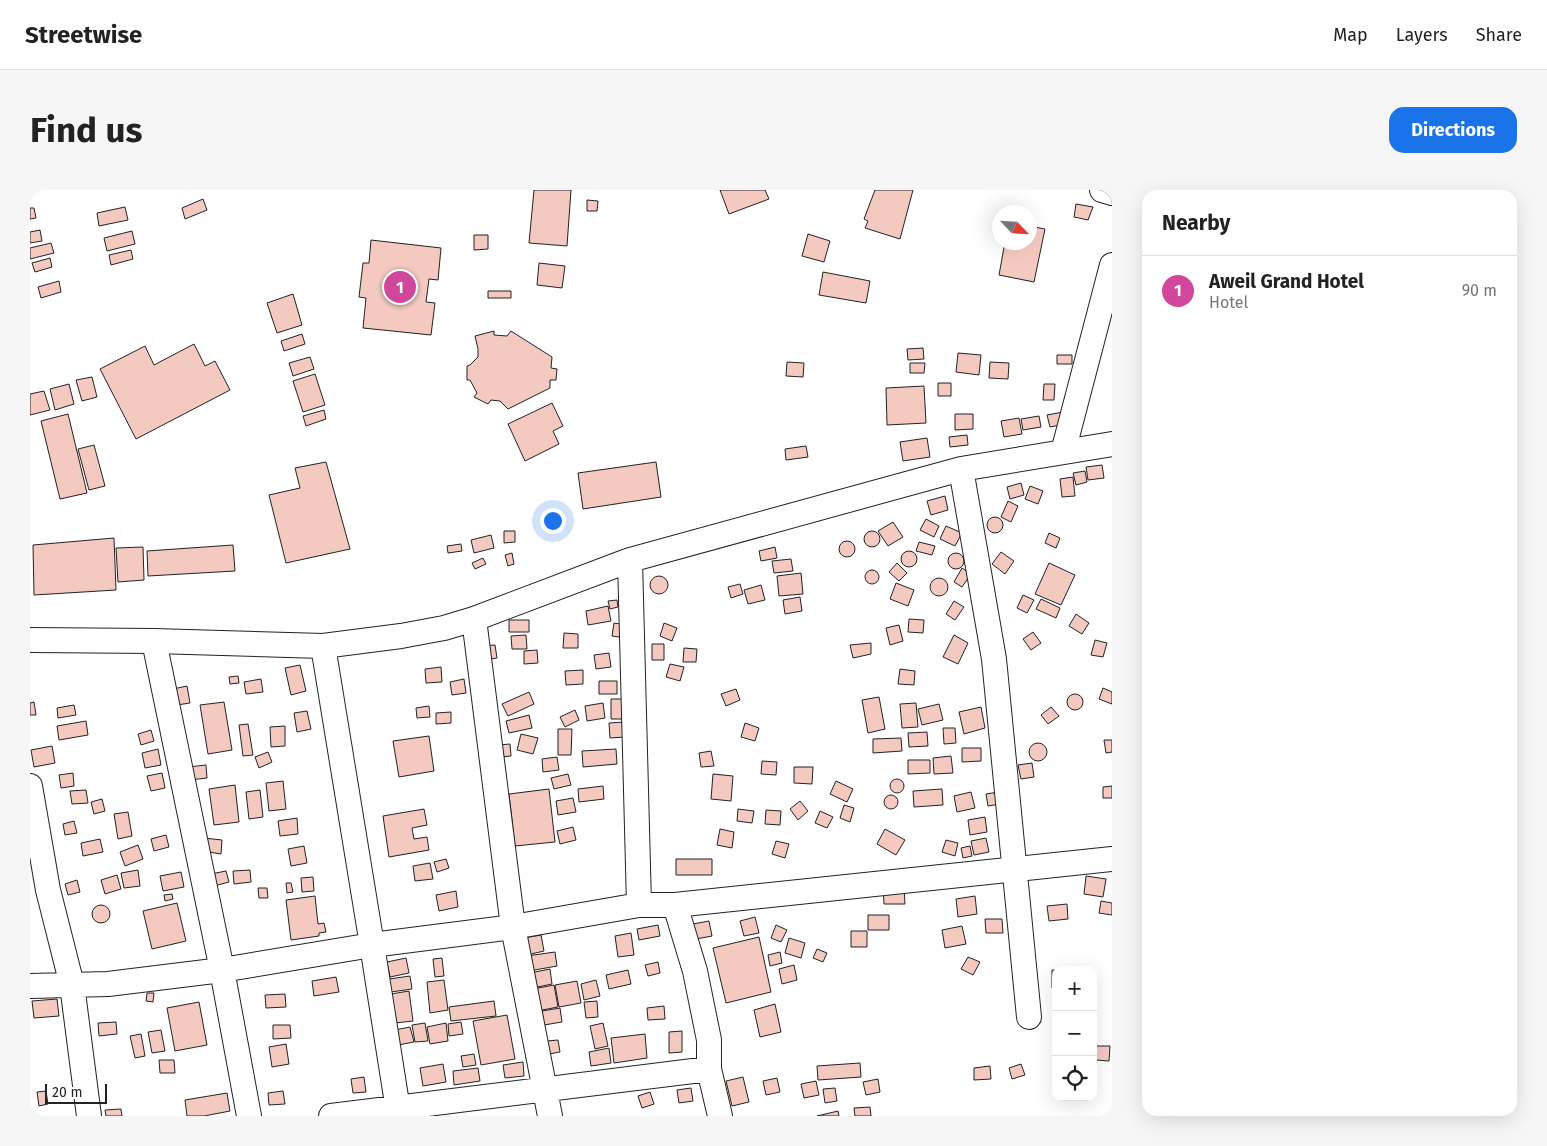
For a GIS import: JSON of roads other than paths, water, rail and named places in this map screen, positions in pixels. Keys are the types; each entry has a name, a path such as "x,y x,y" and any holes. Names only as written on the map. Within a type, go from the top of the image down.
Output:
{"street":[{"path":"1102,190 1112,193"},
{"path":"1063,452 1112,265"},
{"path":"30,640 154,640 322,646 444,628 474,619 630,560 961,469 1112,444"},
{"path":"961,469 994,659 1013,869 1029,1017"},
{"path":"630,560 639,905"},
{"path":"474,619 513,927 550,1116"},
{"path":"154,640 222,970 249,1116"},
{"path":"322,646 398,1112"},
{"path":"30,786 39,891 72,985 89,1116"},
{"path":"30,986 108,984 222,970 372,945 513,927 639,905 675,905 1112,860"},
{"path":"675,905 695,971 709,1040 709,1069 720,1116"},
{"path":"331,1116 398,1112 545,1090 709,1069"}],"place":[{"name":"Aweil Grand Hotel","path":"400,287"}]}
